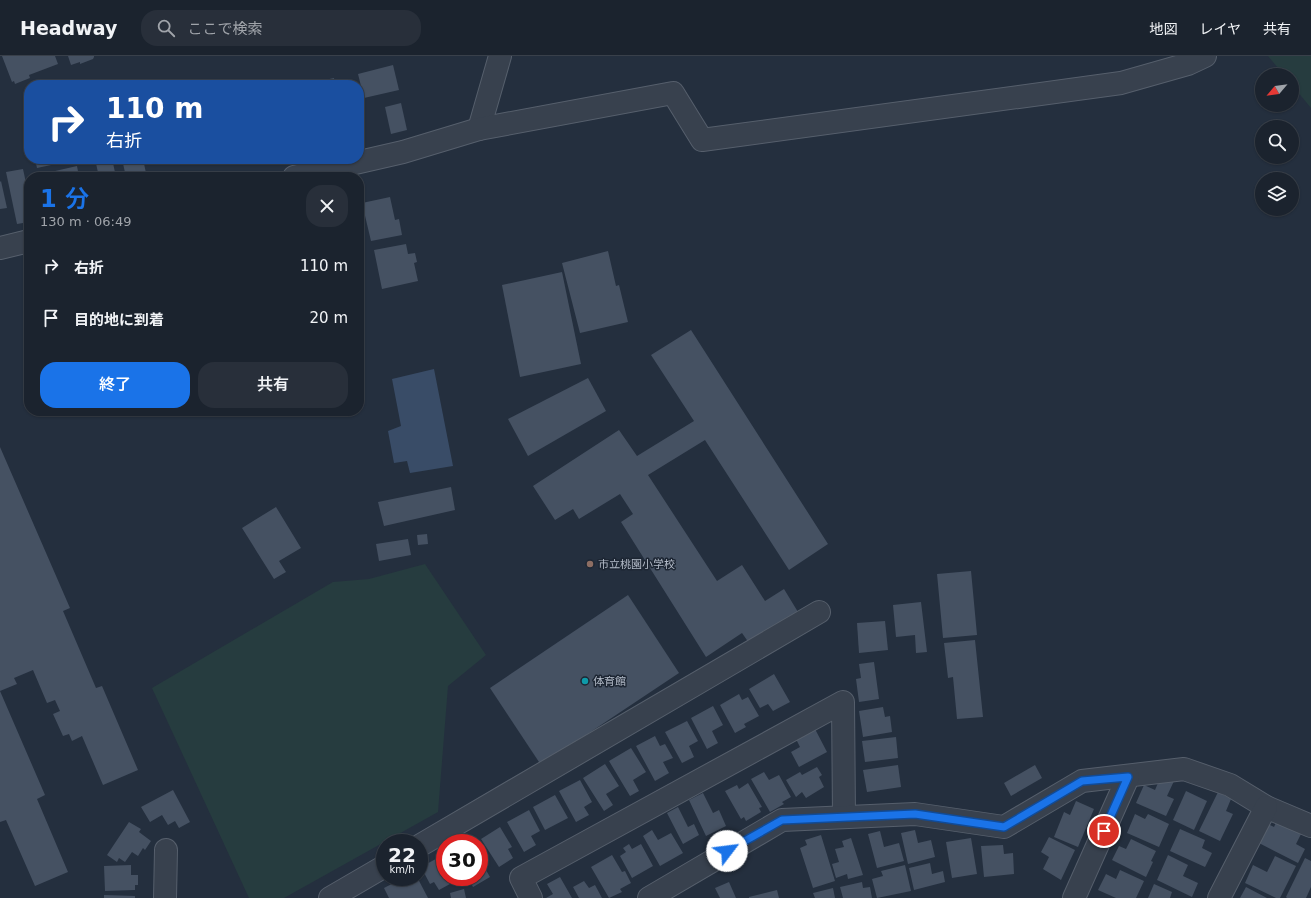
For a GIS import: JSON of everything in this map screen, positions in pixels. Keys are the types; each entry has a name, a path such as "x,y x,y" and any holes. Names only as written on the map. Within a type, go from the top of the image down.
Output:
{"street":[{"path":"479,129 500,56"},
{"path":"364,161 403,152 479,129 672,93 702,140 1121,83 1188,64 1205,56"},
{"path":"316,172 351,164"},
{"path":"0,248 24,242"},
{"path":"428,841 819,612"},
{"path":"531,898 521,878 843,702 844,816"},
{"path":"649,898 782,820 844,816 915,814 1004,827 1082,781 1128,777 1184,769 1230,785 1266,807 1311,826"},
{"path":"1077,892 1128,777"},
{"path":"1219,898 1266,807"},
{"path":"165,898 166,850"},
{"path":"330,898 376,871"}],"green space":[{"path":"1268,56 1311,56 1311,108 1299,93 1299,68 1278,68"},
{"path":"425,564 486,655 448,686 438,812 399,834 376,834 376,847 284,898 249,898 152,688 333,582 369,579"}],"water":[{"path":"434,369 453,466 410,473 407,461 394,463 388,431 401,426 392,379"}],"building":[{"path":"2,56 55,56 58,64 29,75 30,78 15,84 14,81 12,82"},
{"path":"68,56 94,57 93,59 80,64 80,62 71,65"},
{"path":"393,65 399,90 364,98 364,80 360,80 358,74"},
{"path":"401,103 407,130 391,134 385,107"},
{"path":"36,164 56,164 37,168"},
{"path":"96,164 113,164 115,172 98,172"},
{"path":"123,164 144,164 146,172 125,172"},
{"path":"77,166 78,172 51,172"},
{"path":"23,169 24,223 17,224 6,172"},
{"path":"1,181 7,208 0,209 0,182"},
{"path":"390,197 395,220 399,219 402,235 371,241 364,211 364,203"},
{"path":"406,244 408,254 415,253 417,262 414,263 418,281 382,289 374,250"},
{"path":"608,251 616,286 619,285 628,322 580,333 562,263"},
{"path":"562,272 581,364 520,377 502,285"},
{"path":"691,330 828,544 789,570 705,440 648,475 717,581 742,565 765,601 784,589 798,612 749,643 742,633 706,657 621,522 633,514 620,494 579,519 573,509 555,520 533,486 619,430 637,456 694,421 651,355"},
{"path":"588,378 606,411 528,456 508,419"},
{"path":"0,447 70,608 63,611 96,688 102,686 138,770 103,785 82,736 72,741 69,734 63,736 53,714 60,711 55,700 47,703 33,670 14,678 17,684 0,691"},
{"path":"451,487 455,510 384,526 378,502"},
{"path":"276,507 301,548 279,561 286,572 274,579 242,528"},
{"path":"427,534 428,544 418,545 417,535"},
{"path":"408,539 411,555 379,561 376,544"},
{"path":"971,571 977,635 943,638 937,574"},
{"name":"体育館","path":"628,595 679,673 541,765 490,688"},
{"path":"921,602 927,652 916,653 915,635 896,637 893,605"},
{"path":"885,621 888,650 859,653 857,623"},
{"path":"975,640 983,717 957,719 953,677 948,678 944,643"},
{"path":"874,662 879,699 859,702 856,679 861,678 859,664"},
{"path":"774,674 790,702 773,711 768,704 760,708 749,689"},
{"path":"0,691 45,795 37,799 68,872 35,886 6,820 0,822"},
{"path":"739,694 742,700 748,697 759,716 744,724 746,727 735,733 720,705"},
{"path":"713,706 723,725 712,731 718,743 707,749 691,718"},
{"path":"883,707 885,717 890,716 892,732 863,737 859,711"},
{"path":"687,721 698,741 689,746 694,757 682,763 665,732"},
{"path":"815,729 827,752 799,767 791,752 800,747 796,739"},
{"path":"655,736 660,746 665,744 673,758 663,762 669,773 655,781 636,746"},
{"path":"896,737 898,758 865,762 862,741"},
{"path":"631,748 646,772 633,780 639,791 630,796 609,761"},
{"path":"605,764 619,786 606,794 613,805 604,811 583,778"},
{"path":"898,765 901,787 867,792 863,770"},
{"path":"1035,765 1042,778 1011,796 1004,783"},
{"path":"817,767 822,775 819,777 824,787 806,798 802,792 796,797 786,780 800,772 802,775"},
{"path":"764,772 769,780 779,775 791,797 782,802 784,804 770,812 751,779"},
{"path":"1161,776 1174,781 1167,796 1174,799 1166,816 1136,803 1144,785 1155,790"},
{"path":"580,780 592,802 584,807 589,815 576,822 559,791"},
{"path":"748,783 762,807 759,808 761,812 746,821 744,817 741,819 725,791 737,785 739,789"},
{"path":"173,790 190,822 179,828 175,821 168,825 162,815 150,822 141,807"},
{"path":"1186,791 1207,801 1194,830 1173,820"},
{"path":"1218,792 1231,799 1226,811 1233,814 1220,841 1199,831"},
{"path":"703,793 713,813 719,810 726,826 706,836 689,800"},
{"path":"555,795 568,818 545,830 533,807"},
{"path":"1076,801 1094,809 1078,847 1054,837 1064,812 1070,815"},
{"path":"678,807 688,827 694,824 699,835 683,844 667,813"},
{"path":"529,810 540,831 531,836 536,845 524,852 507,822"},
{"path":"1135,814 1145,819 1148,814 1169,824 1159,847 1127,833"},
{"path":"1279,816 1304,828 1296,844 1305,849 1298,863 1257,842 1266,823 1274,827"},
{"path":"129,822 141,829 139,832 151,841 145,850 143,848 138,856 132,852 125,862 119,858 117,862 107,855"},
{"path":"500,827 512,847 508,849 513,858 499,867 488,850 488,835"},
{"path":"1180,829 1205,840 1202,848 1212,853 1205,867 1170,851"},
{"path":"652,830 658,840 671,833 683,853 660,866 643,836"},
{"path":"915,830 918,843 931,840 935,857 908,864 901,833"},
{"path":"880,831 884,847 899,843 904,861 877,868 868,834"},
{"path":"821,835 835,881 813,888 800,848 807,845 805,840"},
{"path":"1049,837 1075,850 1061,880 1043,869 1049,857 1041,852"},
{"path":"851,838 863,875 848,879 847,874 836,878 832,864 839,862 835,849 844,847 842,841"},
{"path":"971,838 977,874 952,878 946,842"},
{"path":"1131,839 1156,851 1146,877 1112,860 1119,846 1126,849"},
{"path":"629,844 632,849 641,844 653,866 632,878 620,856 626,852 623,848"},
{"path":"1003,845 1004,854 1013,853 1014,874 984,877 981,846"},
{"path":"612,855 622,872 625,871 631,883 620,889 622,892 609,898 591,867"},
{"path":"1168,855 1188,865 1183,876 1198,883 1192,897 1157,880"},
{"path":"1275,856 1296,866 1280,898 1276,898 1245,883 1253,865 1267,872"},
{"path":"1305,858 1311,861 1311,887 1306,898 1287,898 1286,897"},
{"path":"436,859 436,885 434,882 430,884 428,880 428,863"},
{"path":"930,863 932,874 943,871 945,882 914,890 909,868"},
{"path":"131,865 131,875 138,875 138,885 135,885 135,890 105,891 104,866"},
{"path":"905,865 911,891 877,898 872,879 883,876 881,871"},
{"path":"1120,870 1144,881 1136,898 1116,898 1098,890 1106,874 1116,879"},
{"path":"560,877 572,898 546,898 553,894 547,884"},
{"path":"584,881 589,888 595,885 602,898 579,898 573,887"},
{"path":"729,882 736,898 720,898 715,888"},
{"path":"862,882 863,888 870,887 872,898 843,898 840,887"},
{"path":"1154,884 1172,892 1170,898 1148,898"},
{"path":"388,886 422,886 428,898 389,898 384,888"},
{"path":"436,886 446,886 439,890"},
{"path":"1246,887 1267,898 1240,898"},
{"path":"833,888 835,898 815,898 813,893"},
{"path":"464,889 466,898 451,898 450,893"},
{"path":"777,890 779,898 749,898 749,897"},
{"path":"104,895 135,896 135,898 104,898"}],"place":[{"name":"市立桃園小学校","path":"590,564"},
{"name":"体育館","path":"585,681"}],"route":[{"path":"727,851 782,820 844,816 915,814 1004,827 1082,781 1128,777 1104,831"}]}
